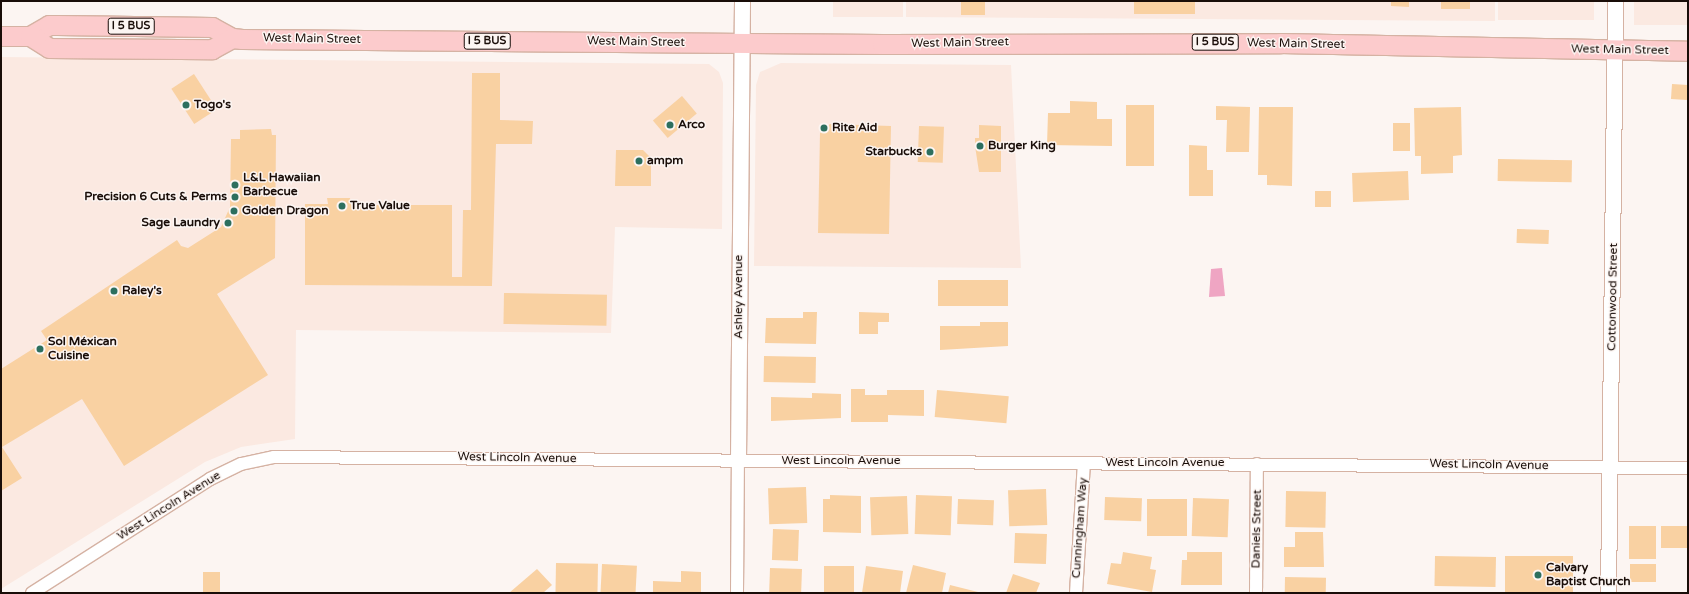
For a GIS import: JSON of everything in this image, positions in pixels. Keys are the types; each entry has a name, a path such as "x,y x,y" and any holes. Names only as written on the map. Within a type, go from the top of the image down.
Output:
{"main road":[{"name":"West Main Street","path":"1,36 30,36 49,25 197,26 212,27 232,38 742,43 1272,43 1688,51"}],"street":[{"name":"Ashley Avenue","path":"737,593 742,1"},
{"name":"Cottonwood Street","path":"1608,593 1615,1"},
{"name":"West Lincoln Avenue","path":"32,593 210,479 258,460 310,456 1688,468"},
{"name":"Cunningham Way","path":"1076,593 1084,463"},
{"name":"Daniels Street","path":"1256,593 1257,464"}],"shaded area":[{"path":"833,1 903,1 903,17 833,17"},
{"path":"906,1 1495,1 1495,21 906,17"},
{"path":"1498,1 1594,1 1594,20 1498,20"},
{"path":"1634,1 1688,1 1688,25 1634,25"},
{"path":"1,57 709,64 719,72 723,83 722,229 615,227 611,333 296,330 295,439 241,447 205,462 1,589"},
{"path":"781,63 1011,65 1021,268 754,266 756,85 760,72"},
{"path":"1222,268 1225,296 1209,297 1211,269"}],"building":[{"path":"961,1 985,1 985,15 961,15"},
{"path":"1134,1 1195,1 1195,14 1134,14"},
{"path":"1391,1 1409,1 1409,7 1391,6"},
{"path":"1441,1 1470,1 1470,9 1441,9"},
{"path":"472,73 500,73 500,120 533,121 532,144 496,144 492,286 305,285 305,204 328,204 327,198 350,198 351,205 452,205 452,277 462,277 463,210 471,210"},
{"path":"194,74 217,109 194,124 171,89"},
{"path":"1672,84 1688,85 1687,100 1671,99"},
{"path":"682,96 697,114 668,138 653,120"},
{"path":"1070,101 1097,102 1097,119 1112,119 1112,146 1047,145 1048,113 1070,113"},
{"path":"1126,105 1154,105 1154,166 1126,166"},
{"path":"1216,106 1250,107 1249,152 1226,152 1227,120 1216,120"},
{"path":"1259,107 1293,107 1292,186 1267,185 1267,175 1258,175"},
{"path":"1461,107 1462,155 1453,156 1453,173 1421,174 1421,156 1415,156 1414,108"},
{"path":"1393,123 1410,123 1410,151 1393,151"},
{"path":"830,124 891,126 889,234 818,233 820,133"},
{"path":"979,125 1001,126 1001,172 979,172 975,138 979,138"},
{"name":"Starbucks","path":"919,126 944,127 943,163 918,162"},
{"path":"271,129 272,135 276,135 275,258 217,294 268,375 124,466 82,399 2,447 22,478 1,491 1,369 47,340 41,331 177,240 181,246 188,248 221,227 230,207 231,139 240,139 240,130"},
{"path":"1189,145 1207,146 1207,170 1213,170 1213,196 1189,196"},
{"path":"616,150 643,150 651,158 651,186 615,186"},
{"path":"1498,159 1572,160 1572,182 1498,181"},
{"path":"1408,171 1409,200 1353,202 1352,173"},
{"path":"1315,191 1331,191 1331,207 1315,207"},
{"path":"1517,229 1549,230 1548,244 1517,243"},
{"path":"938,280 1008,280 1008,306 938,306"},
{"path":"504,293 607,295 606,326 503,324"},
{"path":"803,312 817,312 816,344 765,343 766,318 803,318"},
{"path":"859,312 889,313 889,322 878,322 878,334 859,334"},
{"path":"980,322 1008,322 1008,346 940,350 940,326 980,326"},
{"path":"764,356 816,357 816,383 764,382"},
{"path":"851,389 865,389 865,395 887,395 887,390 924,390 924,416 888,415 888,422 851,422"},
{"path":"937,390 1009,396 1006,423 935,417"},
{"path":"812,393 841,394 841,418 771,421 771,397 812,398"},
{"path":"806,487 807,523 769,524 768,488"},
{"path":"1046,489 1047,525 1009,526 1008,490"},
{"path":"1286,491 1326,492 1325,528 1285,527"},
{"path":"830,495 861,496 861,533 823,532 823,499 830,499"},
{"path":"916,495 952,496 951,535 915,534"},
{"path":"907,496 908,534 871,535 870,497"},
{"path":"1105,497 1142,498 1141,521 1104,520"},
{"path":"1193,498 1229,499 1228,537 1192,536"},
{"path":"958,499 994,500 993,525 957,524"},
{"path":"1147,499 1187,499 1187,536 1147,536"},
{"path":"1629,526 1656,526 1656,559 1629,559"},
{"path":"1661,526 1688,526 1688,548 1661,548"},
{"path":"773,529 799,530 798,561 772,560"},
{"path":"1295,532 1323,532 1324,567 1284,567 1284,547 1295,547"},
{"path":"1015,533 1047,534 1046,564 1014,563"},
{"path":"1123,552 1152,557 1150,569 1156,570 1152,592 1107,584 1111,563 1121,564"},
{"path":"1187,552 1222,552 1222,585 1181,585 1182,560 1187,560"},
{"path":"1435,556 1496,557 1495,587 1434,586"},
{"name":"Calvary Baptist Church","path":"1505,556 1573,556 1573,593 1505,593"},
{"path":"556,563 598,564 597,593 555,593"},
{"path":"602,564 637,566 636,593 600,593"},
{"path":"1630,564 1656,564 1656,582 1630,582"},
{"path":"913,565 946,573 942,593 906,593"},
{"path":"824,566 854,566 854,593 824,593"},
{"path":"866,566 903,571 900,593 862,593"},
{"path":"770,568 802,569 801,593 769,593"},
{"path":"537,569 552,585 543,593 509,593"},
{"path":"681,571 701,572 701,593 653,593 653,581 681,582"},
{"path":"203,572 220,572 220,593 203,593"},
{"path":"1013,574 1040,583 1036,593 1006,593"},
{"path":"1285,577 1326,578 1326,593 1285,593"},
{"path":"950,585 978,592 978,593 948,593"}],"place":[{"name":"Togo's","path":"186,105"},
{"name":"Arco","path":"670,125"},
{"name":"Rite Aid","path":"824,128"},
{"name":"Burger King","path":"980,146"},
{"name":"Starbucks","path":"930,152"},
{"name":"ampm","path":"639,161"},
{"name":"L&L Hawaiian Barbecue","path":"235,185"},
{"name":"Precision 6 Cuts & Perms","path":"235,197"},
{"name":"True Value","path":"342,206"},
{"name":"Golden Dragon","path":"234,211"},
{"name":"Sage Laundry","path":"228,223"},
{"name":"Raley's","path":"114,291"},
{"name":"Sol Méxican Cuisine","path":"40,349"},
{"name":"Calvary Baptist Church","path":"1538,575"}]}
